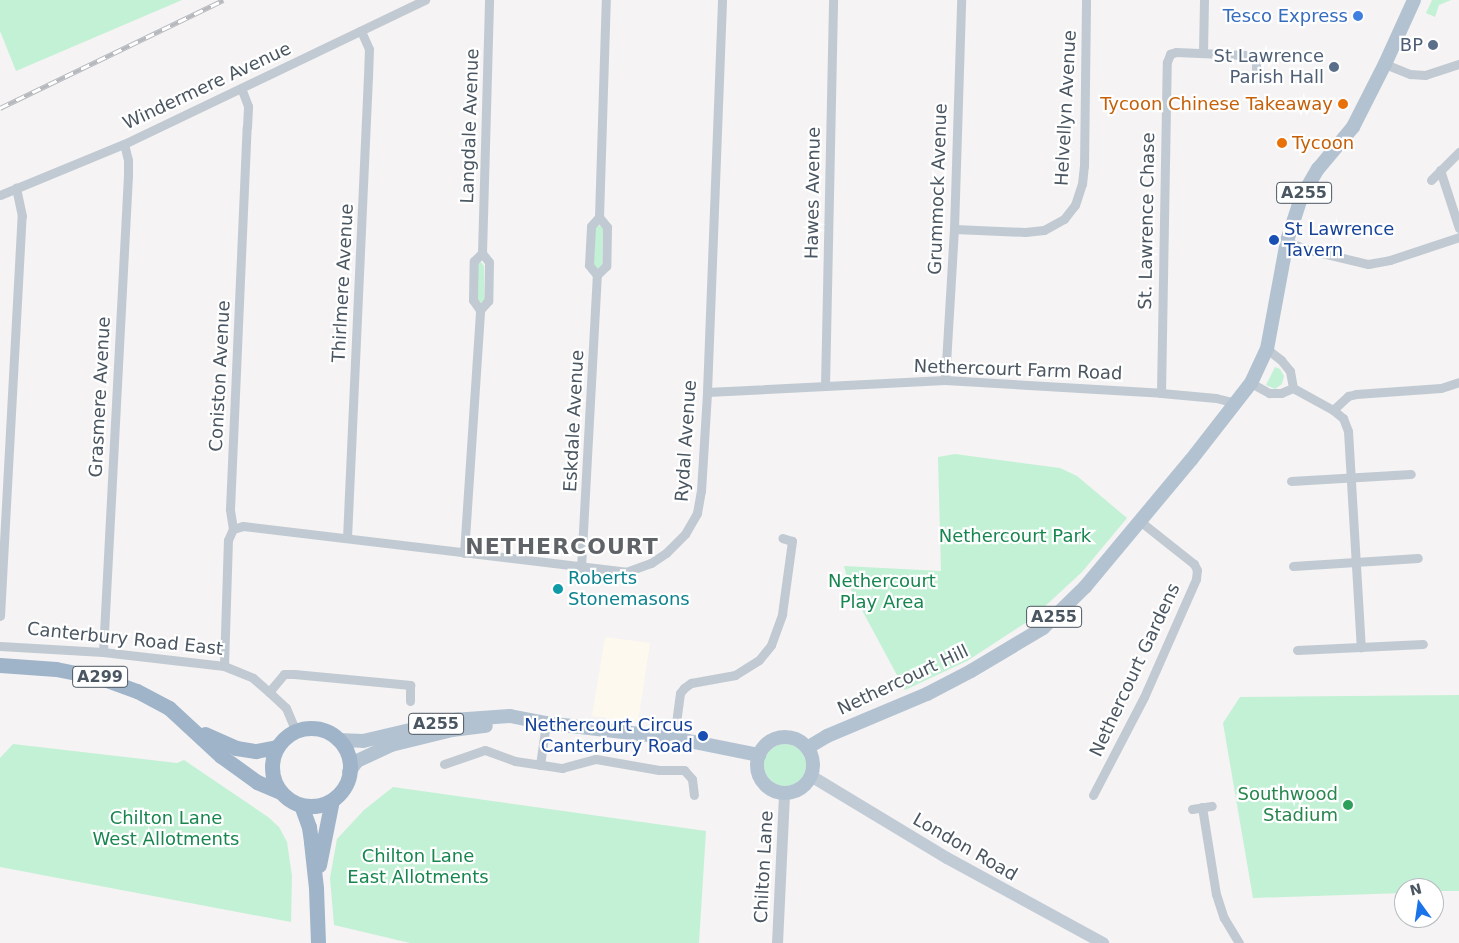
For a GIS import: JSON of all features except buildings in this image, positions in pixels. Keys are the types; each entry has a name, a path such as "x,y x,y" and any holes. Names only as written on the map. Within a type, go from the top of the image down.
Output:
{"highway":[{"name":"Canterbury Road East","path":"0,665 56,669 101,678 137,691 169,708 221,756 258,782 280,792"},
{"name":"Canterbury Road East","path":"189,725 236,748 256,751 278,747"},
{"path":"318,729 338,740 349,760 349,772 343,789 332,800 317,806 301,805 292,802 280,792 272,775 272,765 278,747 296,731 318,729"},
{"path":"316,888 332,800"},
{"path":"301,805 309,827 316,888 318,943"}],"main road":[{"name":"A255","path":"1236,403 1251,383 1267,349 1287,241 1302,198 1318,169 1353,127 1385,64 1414,0"},
{"name":"Nethercourt Hill","path":"807,748 827,736 928,694 1043,628 1081,591 1141,522 1236,403"},
{"name":"A255","path":"338,740 362,741 453,720 510,716 540,723 674,738 759,756"},
{"name":"A255","path":"349,772 357,761 391,745 452,730 540,723"},
{"path":"783,737 799,741 807,748 813,762 811,776 800,789 784,793 767,786 760,779 757,770 759,756 766,744 783,737"},
{"name":"London Road","path":"811,776 947,858 1103,943"}],"street":[{"name":"Windermere Avenue","path":"0,195 124,144 425,0"},
{"name":"Langdale Avenue","path":"480,310 473,300 474,262 482,253 489,0"},
{"name":"Eskdale Avenue","path":"581,568 597,275 589,265 591,226 599,217 606,0"},
{"name":"Rydal Avenue","path":"233,530 243,526 626,572 651,563 666,553 685,534 697,513 700,498 707,392 722,0"},
{"name":"Hawes Avenue","path":"825,386 833,0"},
{"name":"Grummock Avenue","path":"945,380 954,229 961,0"},
{"name":"Helvellyn Avenue","path":"954,229 1025,232 1044,230 1064,219 1076,205 1082,184 1084,166 1086,0"},
{"path":"1203,52 1204,0"},
{"name":"Thirlmere Avenue","path":"347,538 369,50 361,31"},
{"name":"St. Lawrence Chase","path":"1160,393 1167,62 1170,54 1176,52 1268,56"},
{"path":"1256,56 1256,71"},
{"path":"1385,64 1410,74 1425,75 1459,64"},
{"name":"Coniston Avenue","path":"224,666 228,540 233,530 230,510 248,106 241,88"},
{"name":"Grasmere Avenue","path":"103,652 128,176 128,160 124,144"},
{"path":"1431,180 1459,152"},
{"path":"1440,170 1459,228"},
{"path":"0,616 22,216 16,188"},
{"name":"Eskdale Avenue","path":"597,275 606,266 607,227 599,217"},
{"path":"1287,241 1305,250 1368,264 1390,260 1459,236"},
{"name":"Langdale Avenue","path":"464,553 480,310 488,301 489,262 482,253"},
{"path":"1267,349 1281,360 1290,371 1293,388"},
{"name":"Nethercourt Farm Road","path":"707,392 945,380 1160,393 1216,398 1236,403"},
{"path":"1333,410 1348,396 1356,394 1441,388 1459,382"},
{"path":"1251,383 1269,394 1281,393 1293,388"},
{"path":"1293,388 1333,410 1343,418 1348,431 1361,648"},
{"path":"1291,481 1411,474"},
{"name":"Nethercourt Gardens","path":"1093,796 1144,697 1196,579 1194,564 1141,522"},
{"path":"674,738 680,693 684,688 691,683 735,675 759,660 771,645 782,614 792,540 782,538"},
{"path":"1293,566 1418,558"},
{"path":"1297,650 1422,644"},
{"name":"Canterbury Road East","path":"0,646 103,652 224,666 253,678 269,692 286,708 296,731"},
{"path":"269,692 284,674 294,674 410,686 410,701"},
{"path":"540,723 540,765"},
{"path":"444,764 485,750 515,761 562,768 596,759 659,770 684,770 692,779 694,795"},
{"name":"Chilton Lane","path":"777,943 784,793"},
{"path":"1192,809 1212,806"},
{"path":"1202,807 1216,894 1224,918 1239,943"}],"shaded area":[{"path":"605,637 650,643 638,722 592,716"}],"green space":[{"path":"0,0 182,0 16,71 0,31"},
{"path":"1432,0 1451,0 1439,5 1435,17 1426,13"},
{"path":"599,225 603,228 602,265 598,270 593,267 594,227"},
{"path":"481,262 484,266 484,301 480,303 477,301 478,263"},
{"path":"1275,367 1280,369 1284,376 1282,384 1275,389 1266,385"},
{"name":"Nethercourt Park","path":"955,454 1060,468 1077,476 1127,518 1082,572 1030,620 967,661 905,690 849,586 844,566 941,571 938,457"},
{"name":"Southwood Stadium","path":"1459,695 1459,891 1444,891 1444,878 1394,878 1394,893 1253,898 1223,723 1240,697"},
{"name":"Chilton Lane West Allotments","path":"13,744 177,763 184,760 268,817 279,827 287,842 292,876 291,922 0,867 0,758"},
{"path":"785,744 800,750 806,765 800,780 785,786 770,780 764,765 770,750"},
{"name":"Chilton Lane East Allotments","path":"393,787 706,831 699,943 410,943 334,925 330,878 337,839 364,810"}],"railway":[{"path":"0,108 223,0"}],"place":[{"name":"Tesco Express","path":"1358,16"},
{"name":"BP","path":"1433,45"},
{"name":"St Lawrence Parish Hall","path":"1334,67"},
{"name":"Tycoon Chinese Takeaway","path":"1343,104"},
{"name":"Tycoon","path":"1282,143"},
{"name":"St Lawrence Tavern","path":"1274,240"},
{"name":"Roberts Stonemasons","path":"558,589"},
{"name":"Nethercourt Circus Canterbury Road","path":"703,736"},
{"name":"Southwood Stadium","path":"1348,805"}],"district":[{"name":"NETHERCOURT","path":"562,547"}],"park label":[{"name":"Nethercourt Play Area","path":"882,592"}]}
